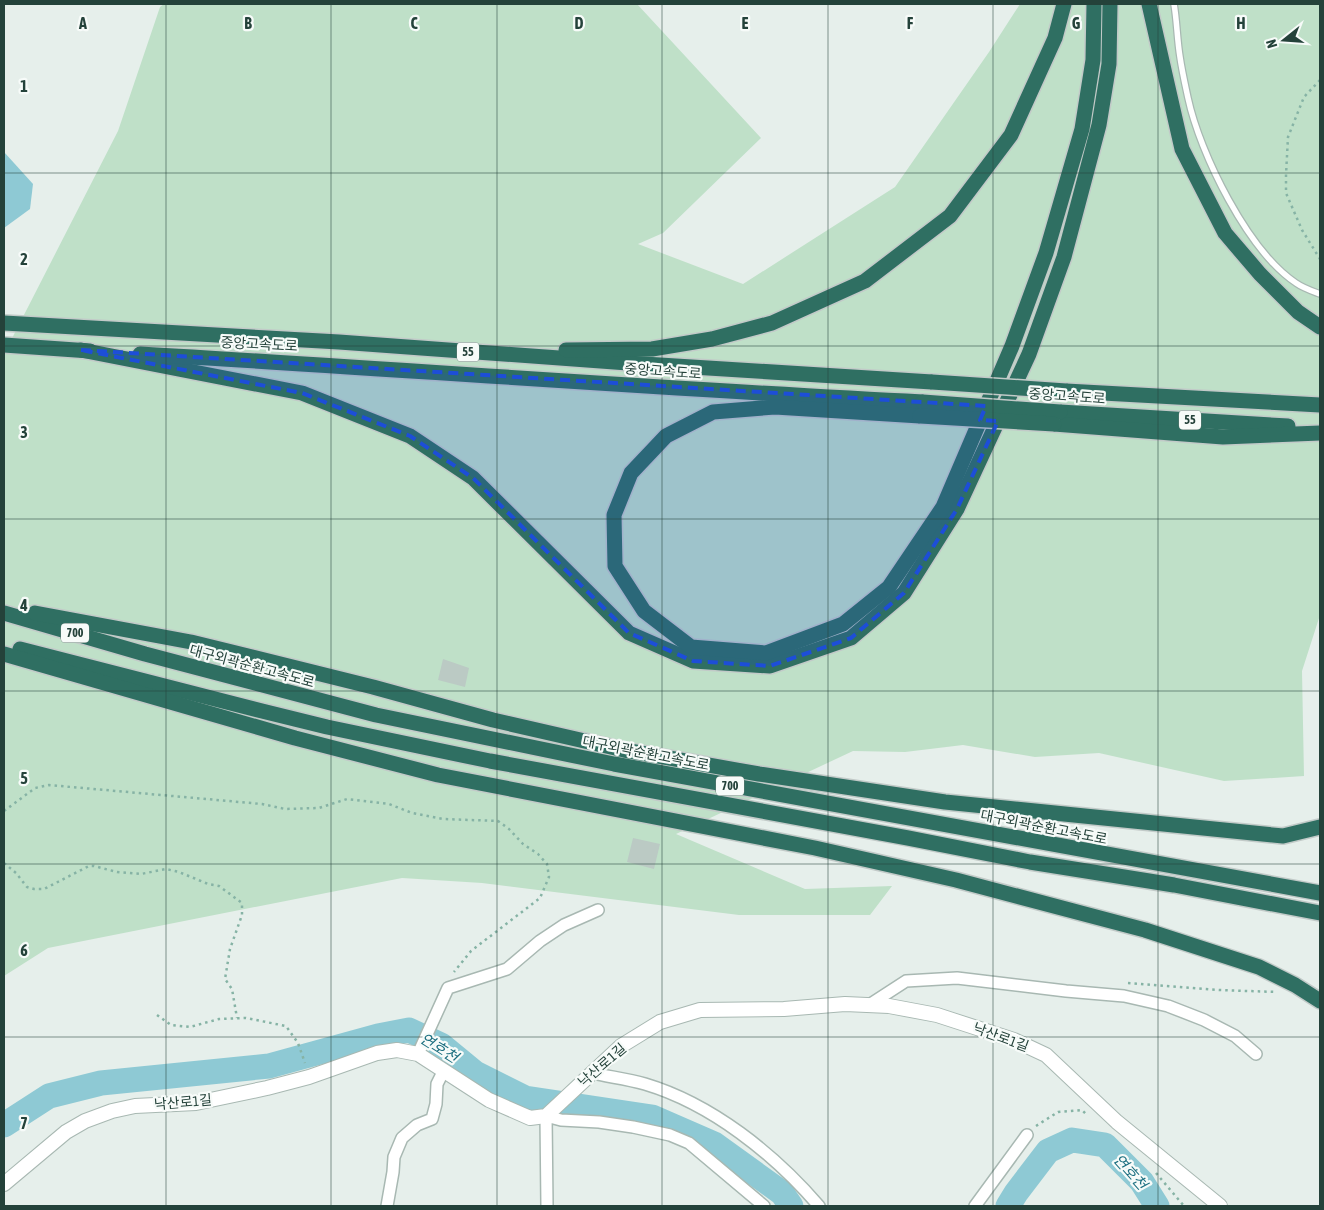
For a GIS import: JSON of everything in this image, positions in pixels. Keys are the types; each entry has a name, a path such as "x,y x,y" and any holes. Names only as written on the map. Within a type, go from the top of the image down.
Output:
{"highway":[{"path":"465,352 652,349 712,339 772,323 865,281 950,216 1011,135 1054,38 1064,4"},
{"path":"922,409 775,407 712,412 666,436 631,473 614,515 615,566 644,611 691,646 766,653 843,624 888,587 942,507 1012,346 1046,252 1082,129 1093,60 1094,4"},
{"path":"81,350 302,393 410,436 473,478 629,633 693,661 770,666 851,638 904,593 957,509 1029,354 1064,257 1099,125 1109,64 1110,4"},
{"path":"1149,4 1182,149 1225,233 1266,281 1298,312 1320,326"},
{"name":"중앙고속도로","path":"4,323 339,342 465,352 1066,391 1320,405"},
{"name":"중앙고속도로","path":"4,345 772,394 922,409 1057,418 1320,427"},
{"path":"1057,418 1223,437 1320,433"},
{"path":"4,606 192,642 364,685 493,720 624,750 759,774 945,802 1283,836 1320,827"},
{"name":"대구외곽순환고속도로","path":"4,613 146,654 376,715 614,764 1320,893"},
{"name":"700","path":"4,644 262,711 411,745 918,839 1030,862 1320,913"},
{"path":"4,654 295,738 438,775 806,846 956,880 1145,930 1259,967 1293,984 1320,1001"}],"street":[{"path":"420,1050 448,988 507,969 540,941 564,925 598,910"},
{"path":"870,1005 906,980 957,978 1124,996 1168,1006 1204,1020 1235,1036 1256,1054"},
{"name":"낙산로1길","path":"4,1184 66,1132 84,1121 112,1111 135,1106 196,1103 267,1088 309,1077 377,1053 397,1050 420,1050 443,1072 489,1100 530,1118 546,1116 621,1046 660,1022 700,1010 784,1009 845,1004 888,1006 937,1015 1014,1040 1046,1055 1117,1122 1220,1206"},
{"path":"387,1206 394,1157 402,1138 417,1126 432,1119 436,1104 437,1084 443,1072"},
{"path":"592,1073 645,1084 676,1096 705,1111 754,1143 819,1206"},
{"path":"547,1206 546,1116 561,1120 599,1122 632,1127 670,1135 689,1142 764,1206"},
{"path":"975,1206 1027,1136"}],"lane":[{"path":"1174,4 1180,56 1189,100 1207,156 1224,190 1246,228 1274,262 1298,284 1320,294"}],"path":[{"path":"1320,80 1304,97 1288,137 1286,174 1286,193 1302,230 1320,259"},
{"path":"4,811 35,788 49,785 262,804 285,809 319,808 347,799 389,804 412,813 443,819 498,821 538,854 547,864 549,877 540,898 471,951 453,974 448,988"},
{"path":"4,863 16,873 27,887 34,889 44,889 61,881 70,874 89,866 117,872 141,874 166,868 218,886 242,903 242,915 230,949 225,979 232,989 237,1018"},
{"path":"1128,983 1220,990 1283,992 1293,984"},
{"path":"157,1015 171,1025 190,1027 220,1019 237,1018 286,1026 298,1043 306,1066"},
{"path":"1027,1136 1036,1125 1058,1112 1082,1110 1089,1116"},
{"path":"1153,1169 1184,1206"}],"highlighted area":[{"path":"81,350 986,406 980,420 998,421 957,509 904,593 851,638 770,666 693,661 629,633 473,478 410,436 302,393"}],"green space":[{"path":"164,4 637,4 761,138 663,233 638,244 743,284 895,187 1020,4 1320,4 1320,615 1302,671 1304,776 1224,781 1099,753 1035,757 963,745 905,752 853,751 676,834 805,889 892,886 870,915 739,915 482,883 402,878 48,948 4,976 4,354 118,131 160,7"}],"water":[{"path":"4,152 33,184 30,209 4,228"}],"building":[{"path":"443,659 469,668 465,687 438,680"},
{"path":"633,838 660,844 654,869 627,862"}],"waterway":[{"name":"연호천","path":"4,1125 49,1096 101,1083 269,1066 378,1036 409,1030 441,1045 475,1073 525,1098 652,1117 714,1144 782,1193 791,1206"},
{"name":"연호천","path":"1008,1206 1048,1151 1072,1140 1105,1145 1142,1182 1157,1206"}]}
